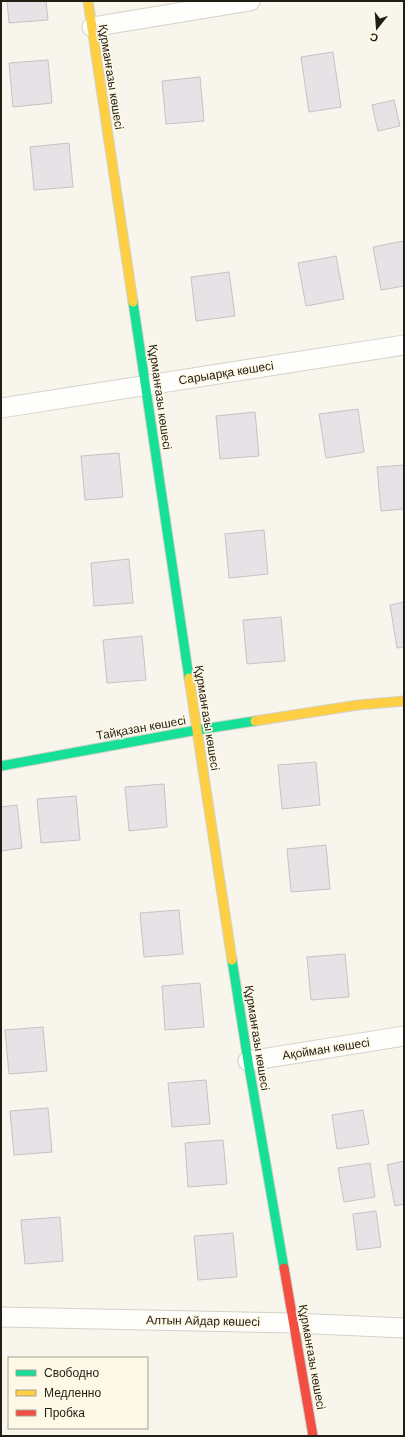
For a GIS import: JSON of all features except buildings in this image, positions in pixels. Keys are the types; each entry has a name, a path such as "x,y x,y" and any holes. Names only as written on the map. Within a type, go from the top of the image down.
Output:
{"street":[{"name":"Құрманғазы көшесі","path":"88,1 248,1061 313,1436"},
{"path":"92,27 250,1"},
{"name":"Сарыарқа көшесі","path":"1,408 404,345"},
{"name":"Тайқазан көшесі","path":"1,766 197,730 358,705 404,701"},
{"name":"Ақойман көшесі","path":"248,1061 404,1036"},
{"name":"Алтын Айдар көшесі","path":"1,1317 293,1323 404,1328"}],"traffic: fast":[{"path":"133,302 189,678"},
{"path":"1,766 197,730 255,721"},
{"path":"232,960 284,1268"}],"traffic: slow":[{"path":"88,1 133,302"},
{"path":"189,678 232,960"},
{"path":"255,721 358,705 404,701"}],"traffic: jam":[{"path":"284,1268 313,1436"}]}
